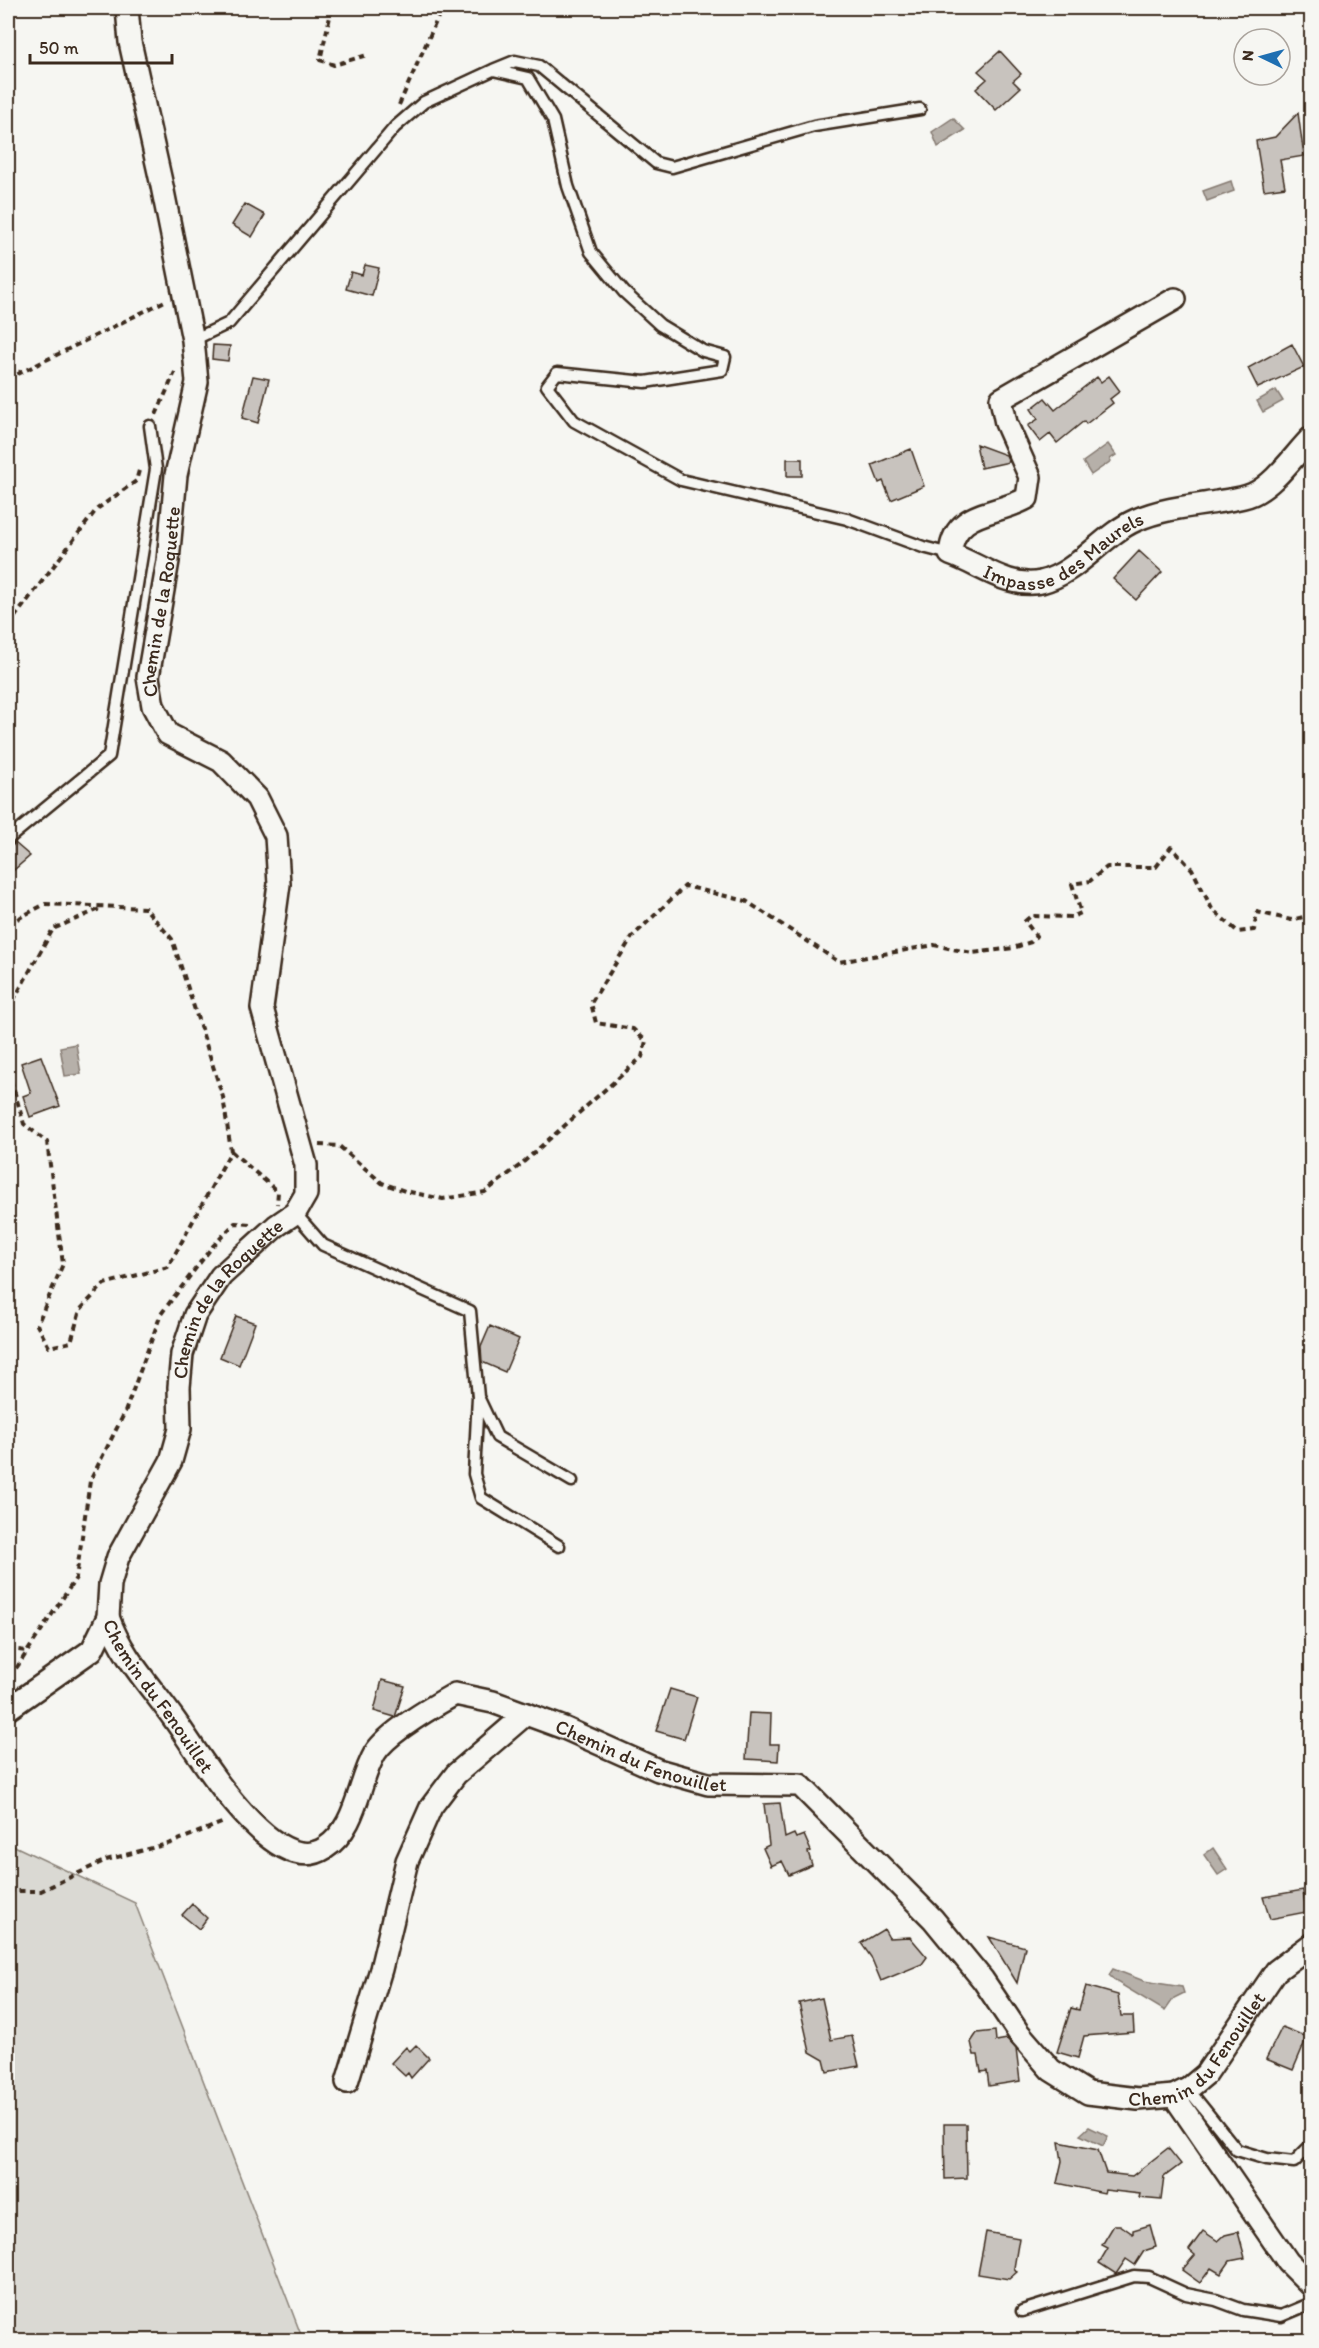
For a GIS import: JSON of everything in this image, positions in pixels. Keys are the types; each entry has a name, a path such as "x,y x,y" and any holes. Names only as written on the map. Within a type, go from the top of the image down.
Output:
{"street":[{"name":"Chemin de la Roquette","path":"108,1617 110,1584 118,1557 171,1461 180,1429 179,1387 182,1354 195,1316 220,1276 276,1226 295,1214 306,1194 306,1165 301,1143 262,1008 279,884 276,836 257,798 221,761 168,734 153,706 148,677 168,561 176,475 196,382 193,340 130,42 127,8"},
{"name":"Impasse des Maurels","path":"1175,299 1001,399 1006,423 1030,477 1027,498 963,523 952,539 950,554 1000,576 1023,583 1041,582 1067,569 1105,538 1137,519 1252,495 1265,485 1311,437"},
{"name":"Chemin du Fenouillet","path":"8,1709 92,1650 108,1617"},
{"name":"Chemin du Fenouillet","path":"108,1617 116,1640 141,1677 242,1815 276,1844 296,1851 316,1852 327,1847 341,1832 360,1795 376,1752 419,1714 455,1694 493,1702 658,1770 708,1784 800,1785 933,1919 983,1980 1018,2032 1051,2070 1088,2093 1138,2099 1181,2092 1206,2074 1276,1971 1311,1944"},
{"path":"346,2082 381,1968 407,1861 431,1807 456,1774 526,1714"},
{"path":"1181,2092 1288,2262 1311,2286"}],"lane":[{"path":"193,340 229,323 395,127 424,102 515,61 539,66 657,163 672,167 814,126 920,109"},
{"path":"493,70 528,78 553,120 568,186 591,252 624,292 660,325 703,351 725,357 722,370 645,382 557,373 547,387 574,421 681,480 847,519 922,547 950,554"},
{"path":"8,839 109,756 156,469 150,426"},
{"path":"295,1214 323,1245 470,1311 478,1397 474,1474 482,1498 559,1546"},
{"path":"478,1397 497,1437 572,1480"},
{"path":"1181,2092 1237,2150 1267,2159 1294,2162 1307,2149"},
{"path":"1022,2312 1134,2276 1149,2277 1186,2294 1216,2300 1243,2310 1272,2315 1281,2316 1311,2303"}],"path":[{"path":"332,8 320,60 334,65 367,55"},
{"path":"395,127 401,97 442,8"},
{"path":"8,379 182,293"},
{"path":"150,426 175,376 176,364"},
{"path":"8,370 20,372"},
{"path":"8,626 97,509 136,481 142,459"},
{"path":"301,1143 339,1146 382,1183 405,1191 443,1199 485,1192 519,1166 642,1058 646,1041 633,1029 596,1023 591,1003 632,937 685,886 746,901 839,962 934,945 972,953 1013,948 1031,942 1036,936 1025,921 1031,916 1072,917 1081,913 1072,884 1090,881 1107,867 1156,867 1171,848 1192,869 1212,909 1238,932 1254,930 1257,912 1291,920 1311,915"},
{"path":"8,924 45,904 145,908 172,939 223,1097 231,1151 168,1267 104,1284 80,1310 71,1342 49,1347 37,1325 63,1264 47,1142 24,1124 8,1070"},
{"path":"8,1010 53,929 103,907"},
{"path":"8,1676 28,1651 76,1578 90,1481 124,1412 161,1314 212,1247 235,1223 276,1226 278,1192 231,1151"},
{"path":"8,1649 28,1651"},
{"path":"8,1891 41,1891 106,1860 171,1843 242,1815"}],"shaded area":[{"path":"953,118 965,130 938,147 932,132"},
{"path":"1231,181 1234,191 1207,201 1203,191"},
{"path":"1276,390 1283,401 1263,412 1257,401"},
{"path":"1108,444 1116,455 1091,475 1083,462"},
{"path":"76,1044 81,1074 65,1076 60,1047"},
{"path":"8,1843 135,1903 303,2340 8,2340"},
{"path":"1213,1848 1227,1869 1218,1875 1204,1855"},
{"path":"1113,1969 1144,1981 1182,1987 1184,1993 1174,1998 1165,2011 1115,1981 1109,1975"},
{"path":"1089,2127 1108,2136 1103,2146 1080,2135"}],"building":[{"path":"1000,51 1021,74 1013,81 1020,88 996,110 976,89 987,79 978,71"},
{"path":"1298,113 1304,156 1280,160 1285,187 1264,190 1256,141 1275,137"},
{"path":"245,204 265,215 252,237 232,225"},
{"path":"365,265 379,268 372,296 346,289 351,272 362,275"},
{"path":"1292,344 1304,367 1258,388 1248,368"},
{"path":"213,345 230,346 228,361 212,359"},
{"path":"253,376 269,379 258,423 242,418"},
{"path":"1109,376 1120,391 1110,399 1113,403 1086,424 1084,421 1057,443 1050,434 1040,442 1028,426 1038,419 1031,409 1045,398 1055,410 1097,377 1101,382"},
{"path":"976,444 1006,455 1009,462 981,468"},
{"path":"911,449 924,486 891,500 883,481 879,483 872,465"},
{"path":"787,459 802,459 802,476 787,476"},
{"path":"1139,551 1162,572 1136,600 1113,579"},
{"path":"15,843 30,856 8,875 8,850"},
{"path":"41,1056 60,1106 30,1117 23,1096 31,1093 21,1063"},
{"path":"236,1316 255,1323 239,1365 220,1357"},
{"path":"490,1326 519,1339 505,1372 482,1362 481,1347"},
{"path":"382,1680 405,1686 395,1717 374,1711"},
{"path":"670,1689 697,1697 684,1739 656,1731"},
{"path":"749,1713 771,1714 770,1744 779,1744 778,1761 746,1759"},
{"path":"780,1803 785,1838 794,1834 796,1838 804,1835 811,1851 808,1852 812,1865 789,1875 782,1861 771,1866 763,1848 769,1845 764,1804"},
{"path":"1303,1890 1306,1912 1270,1919 1263,1897"},
{"path":"192,1904 207,1918 199,1929 182,1915"},
{"path":"884,1929 889,1938 910,1937 927,1957 922,1964 881,1981 871,1957 861,1943"},
{"path":"989,1937 1025,1947 1017,1983"},
{"path":"1086,1986 1118,1995 1121,2016 1133,2016 1134,2032 1084,2036 1078,2058 1057,2052 1071,2008 1079,2010"},
{"path":"822,1998 831,2040 852,2036 859,2066 827,2072 824,2060 810,2052 799,2003"},
{"path":"1282,2027 1307,2037 1293,2070 1266,2059"},
{"path":"995,2031 996,2041 1007,2039 1016,2049 1020,2081 989,2086 987,2071 981,2072 978,2055 974,2055 971,2042 977,2033"},
{"path":"416,2045 429,2058 411,2078 408,2073 405,2076 391,2063 406,2047 410,2051"},
{"path":"944,2124 966,2124 967,2178 945,2179"},
{"path":"1059,2142 1098,2150 1106,2173 1132,2176 1168,2148 1181,2164 1164,2177 1161,2200 1139,2198 1140,2194 1105,2190 1104,2193 1057,2183 1062,2161"},
{"path":"1114,2225 1120,2225 1133,2234 1133,2230 1150,2225 1156,2247 1144,2251 1135,2265 1126,2259 1116,2274 1099,2263 1108,2248 1102,2245"},
{"path":"1203,2231 1218,2241 1225,2235 1238,2232 1245,2258 1230,2261 1221,2274 1211,2268 1200,2283 1182,2270 1195,2255 1189,2250"},
{"path":"986,2232 1019,2238 1014,2268 1017,2272 1009,2279 978,2274"}]}
